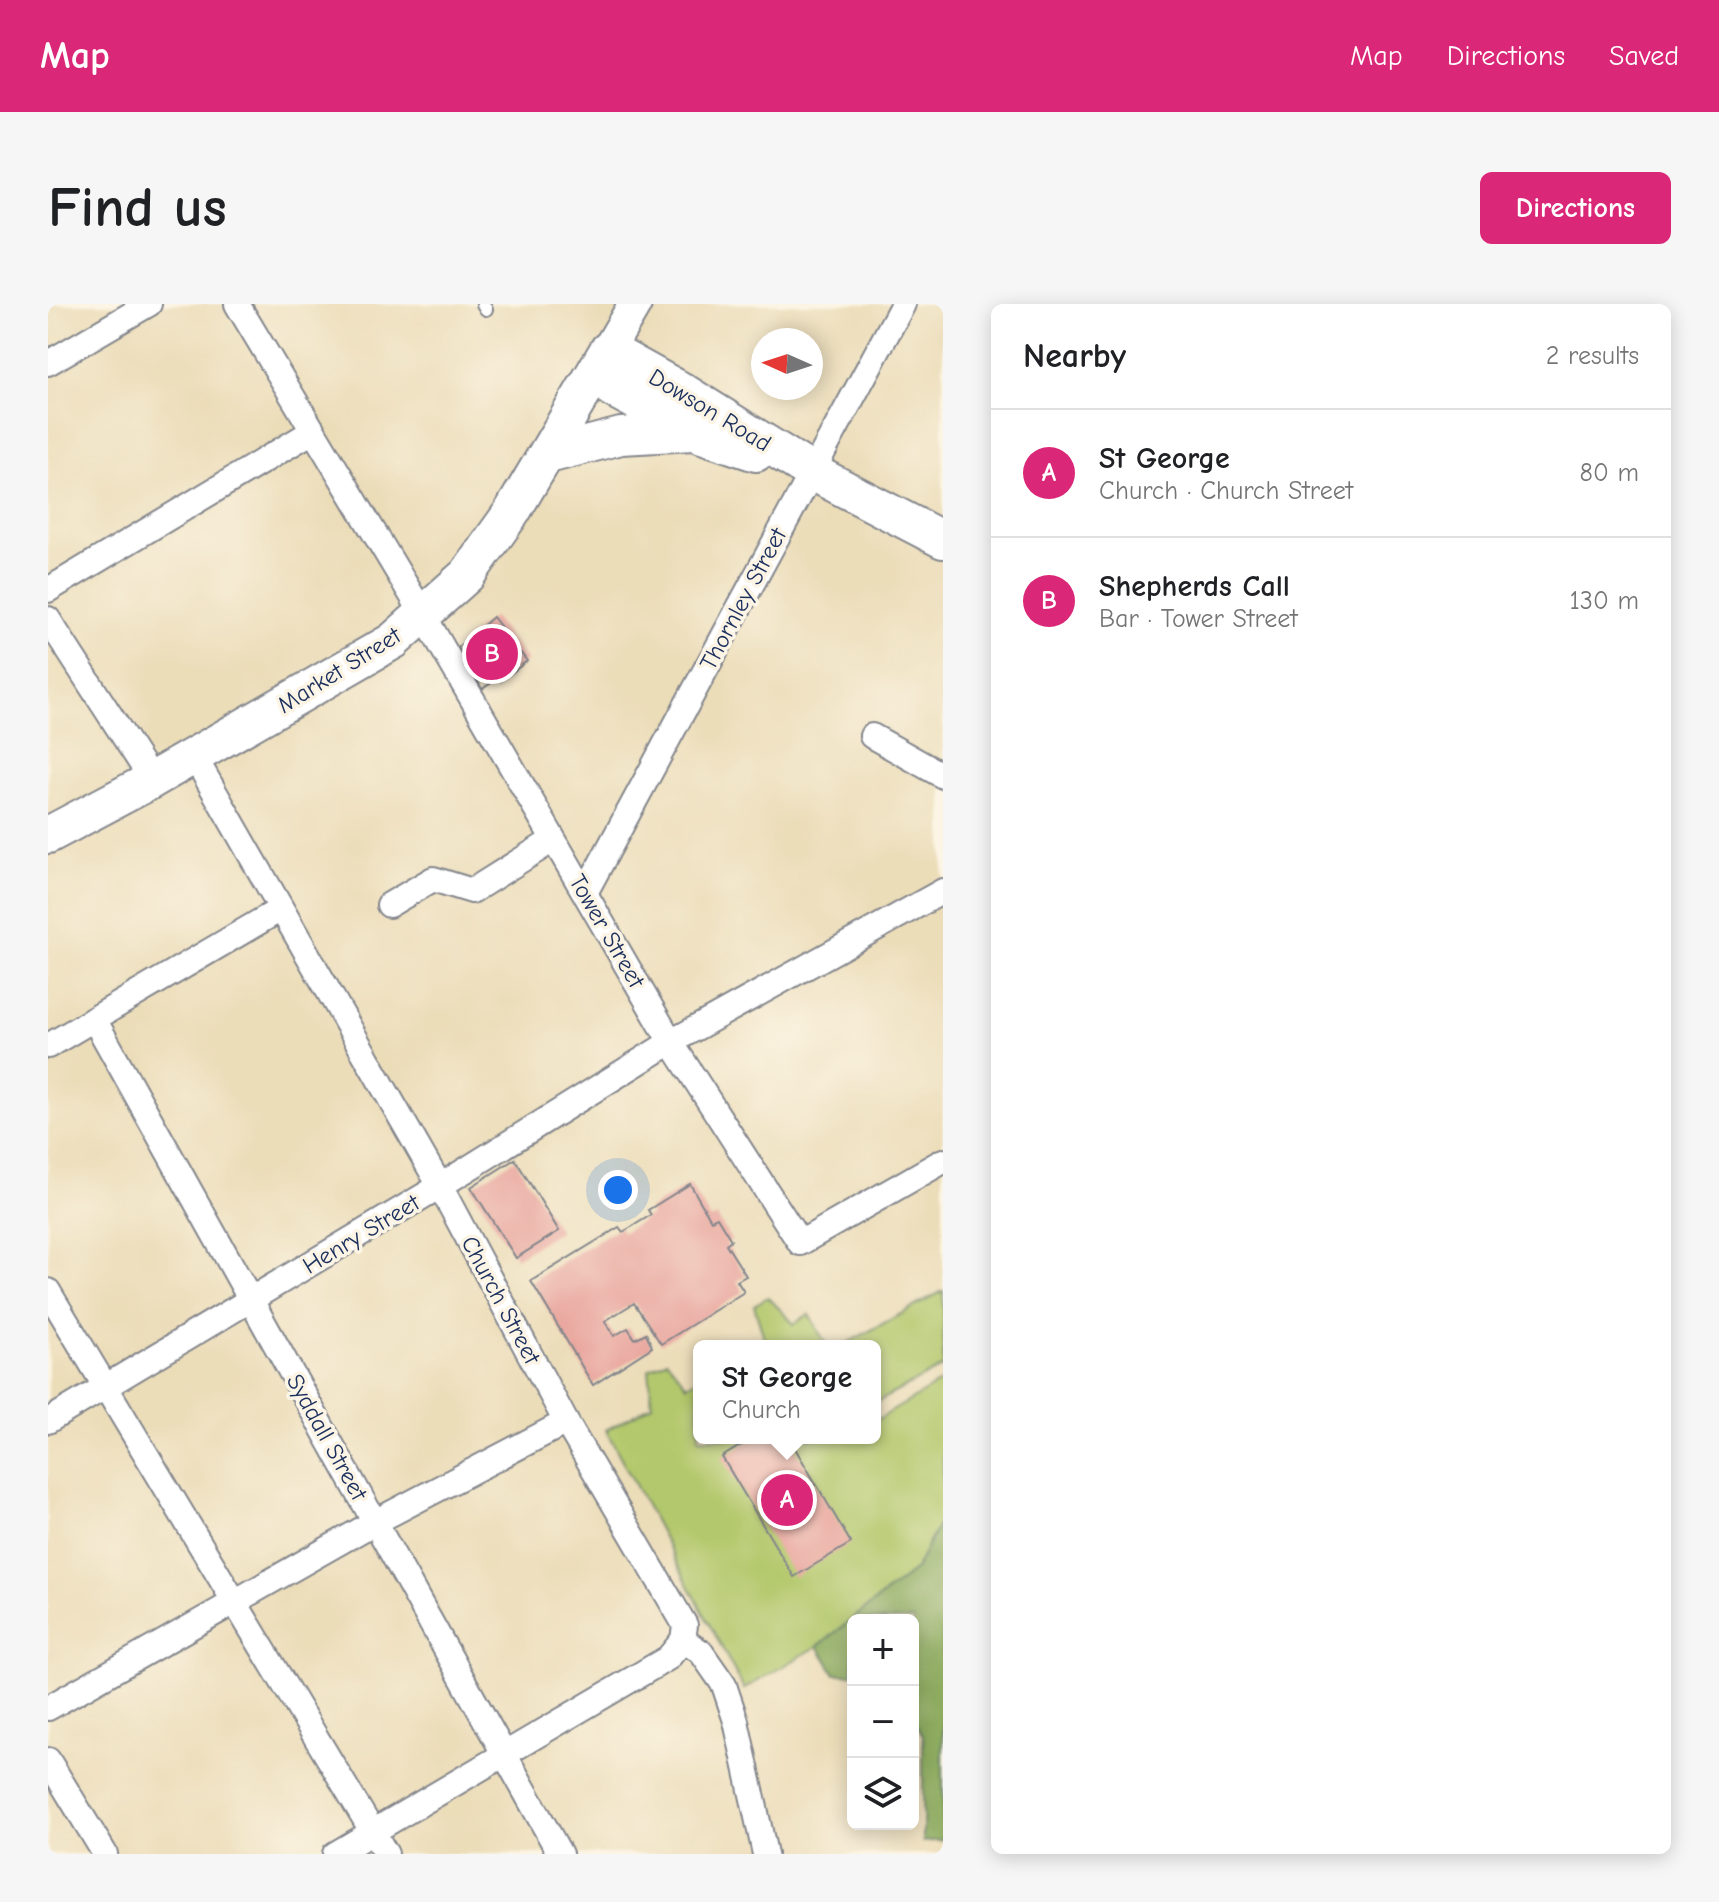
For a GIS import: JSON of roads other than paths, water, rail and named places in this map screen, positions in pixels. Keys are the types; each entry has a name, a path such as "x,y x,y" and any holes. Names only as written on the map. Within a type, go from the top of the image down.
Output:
{"main road":[{"name":"Dowson Road","path":"616,329 682,391 812,472 943,540"},
{"path":"616,329 613,389 693,432"},
{"name":"Market Street","path":"48,835 152,780 393,641 467,575 548,455 616,329"},
{"name":"Dowson Road","path":"548,455 621,436 693,432 812,472"}],"street":[{"path":"48,363 149,304"},
{"name":"Tower Street","path":"237,304 423,614 671,1042 800,1243 943,1161"},
{"name":"Thornley Street","path":"585,893 903,304"},
{"path":"48,590 313,431"},
{"path":"48,619 152,780"},
{"path":"872,736 943,776"},
{"name":"Church Street","path":"194,756 440,1186 566,1422 685,1625 683,1640"},
{"path":"389,905 433,879 472,891 553,840"},
{"name":"Henry Street","path":"48,1421 440,1186 671,1042 943,891"},
{"path":"48,1046 281,909"},
{"name":"Syddall Street","path":"94,1019 560,1854"},
{"path":"48,1291 386,1854"},
{"path":"48,1708 375,1522 566,1422"},
{"path":"335,1854 668,1658 683,1640 701,1652 724,1685 736,1721 765,1854"},
{"path":"48,1760 105,1854"}],"place":[{"name":"Shepherds Call","path":"492,654"},
{"name":"St George","path":"787,1500"}]}
